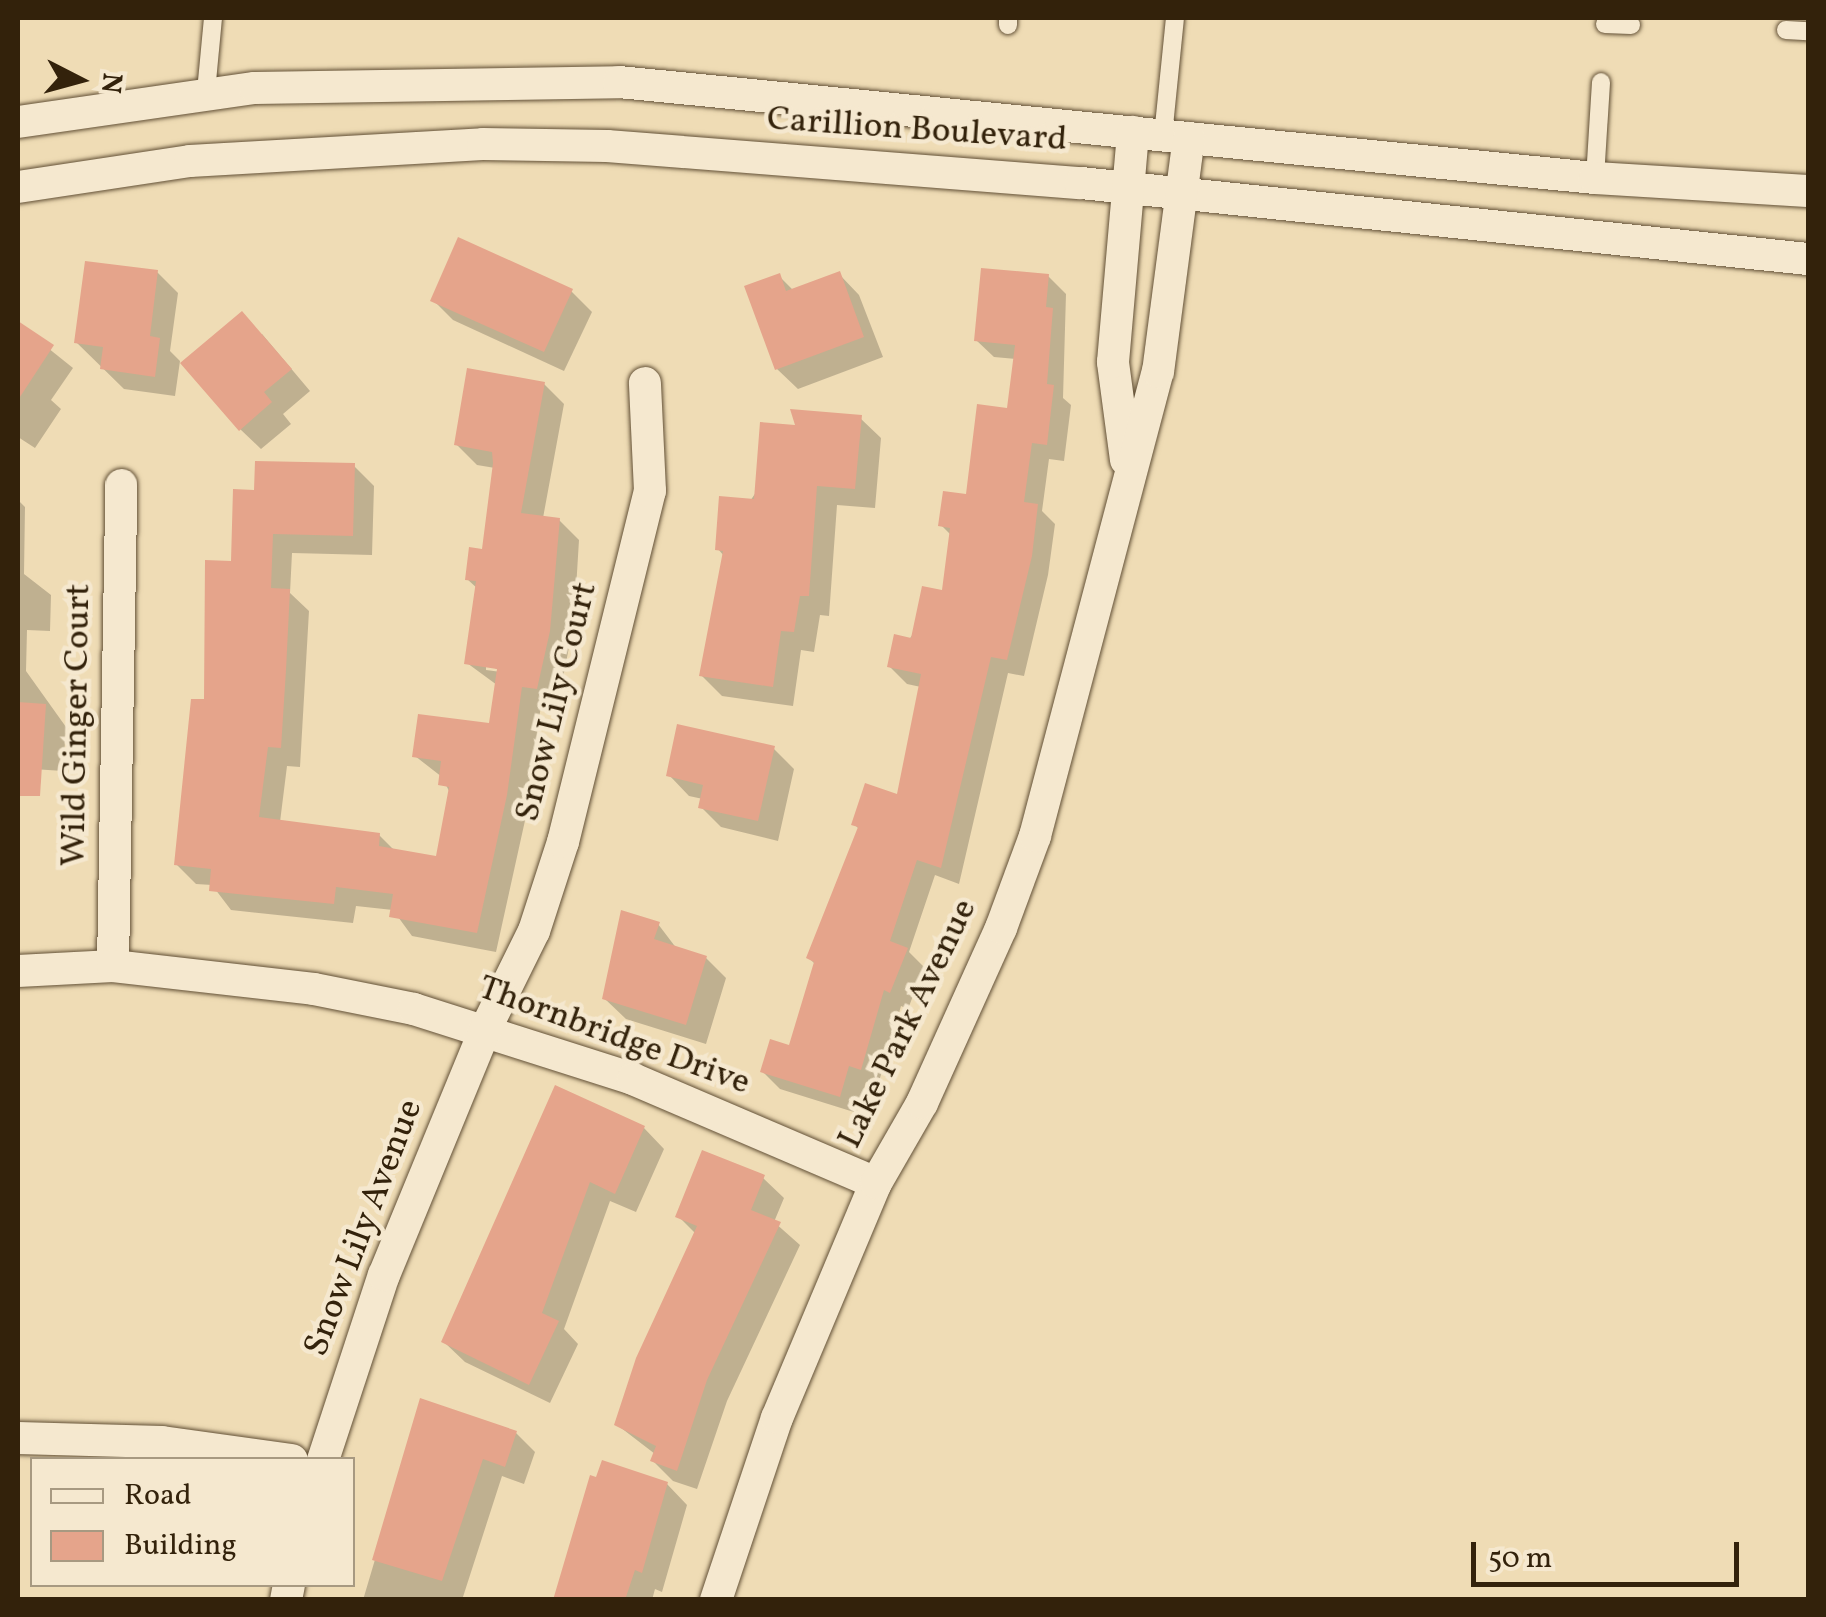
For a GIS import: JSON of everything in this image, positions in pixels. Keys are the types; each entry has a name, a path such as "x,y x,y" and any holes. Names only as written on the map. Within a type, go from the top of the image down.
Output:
{"street":[{"name":"Carillion Boulevard","path":"18,122 206,92 619,82 1595,178 1808,191"},
{"name":"Lake Park Avenue","path":"1128,470 1113,362 1128,188 1162,135"},
{"name":"Lake Park Avenue","path":"716,1600 776,1418 876,1183 922,1102 1035,836 1083,670 1128,470 1158,372 1182,193 1162,135"},
{"name":"Carillion Boulevard","path":"18,187 190,161 483,144 832,160 1808,259"},
{"name":"Snow Lily Court","path":"486,1028 534,931 600,706 650,490 646,383"},
{"name":"Wild Ginger Court","path":"113,966 121,485"},
{"name":"Thornbridge Drive","path":"18,971 113,966 314,989 486,1028 634,1079 876,1183"},
{"name":"Snow Lily Avenue","path":"323,1457 384,1275 486,1028"},
{"path":"18,1438 162,1442 270,1457"}],"lane":[{"path":"206,92 213,18"},
{"path":"1162,135 1176,18"},
{"path":"1604,24 1631,25"},
{"path":"1786,30 1808,31"},
{"path":"1595,178 1601,82"}],"building":[{"path":"458,237 573,289 544,352 430,301"},
{"path":"85,261 158,270 150,336 160,338 155,377 100,369 103,347 74,343"},
{"path":"981,268 1049,274 1046,307 1053,308 1047,384 1054,385 1047,445 1032,443 1024,502 1038,504 1032,556 1007,660 991,657 941,868 917,860 890,941 908,948 890,993 884,990 861,1070 849,1066 840,1097 760,1072 770,1039 789,1045 814,962 806,958 858,827 851,825 865,783 897,794 921,674 887,667 894,634 911,638 922,586 942,590 950,528 938,526 943,491 966,494 977,404 1007,408 1015,345 974,341"},
{"path":"840,271 864,337 775,370 744,286 780,273 786,291"},
{"path":"242,311 292,369 264,392 272,402 239,431 180,363"},
{"path":"18,321 54,345 18,400"},
{"path":"467,368 545,382 521,513 560,518 550,631 537,689 522,687 507,795 477,933 389,917 393,894 336,887 334,904 209,891 211,869 174,865 191,699 204,699 205,560 231,561 233,489 254,490 255,461 355,463 353,536 273,534 271,588 290,589 286,670 281,748 268,747 259,817 380,833 379,846 436,856 449,787 438,785 441,761 412,757 418,714 489,723 497,669 464,664 476,581 465,580 469,547 482,549 493,463 492,452 454,445"},
{"path":"790,409 862,415 855,489 817,486 809,596 800,596 794,632 781,631 773,687 699,676 723,551 715,550 719,496 754,499 760,422 795,425"},
{"path":"18,702 46,704 40,796 18,796"},
{"path":"677,724 775,746 758,821 698,808 703,785 666,776"},
{"path":"621,910 660,922 654,939 707,956 686,1025 602,999"},
{"path":"555,1085 645,1126 615,1194 590,1182 542,1313 559,1321 529,1385 441,1342"},
{"path":"702,1150 765,1175 751,1210 781,1222 707,1380 677,1471 650,1461 656,1446 614,1425 636,1358 697,1226 675,1217"},
{"path":"420,1398 517,1431 505,1467 483,1459 442,1581 372,1560"},
{"path":"602,1460 668,1482 642,1573 635,1570 625,1600 553,1600 590,1475 596,1477"}]}
